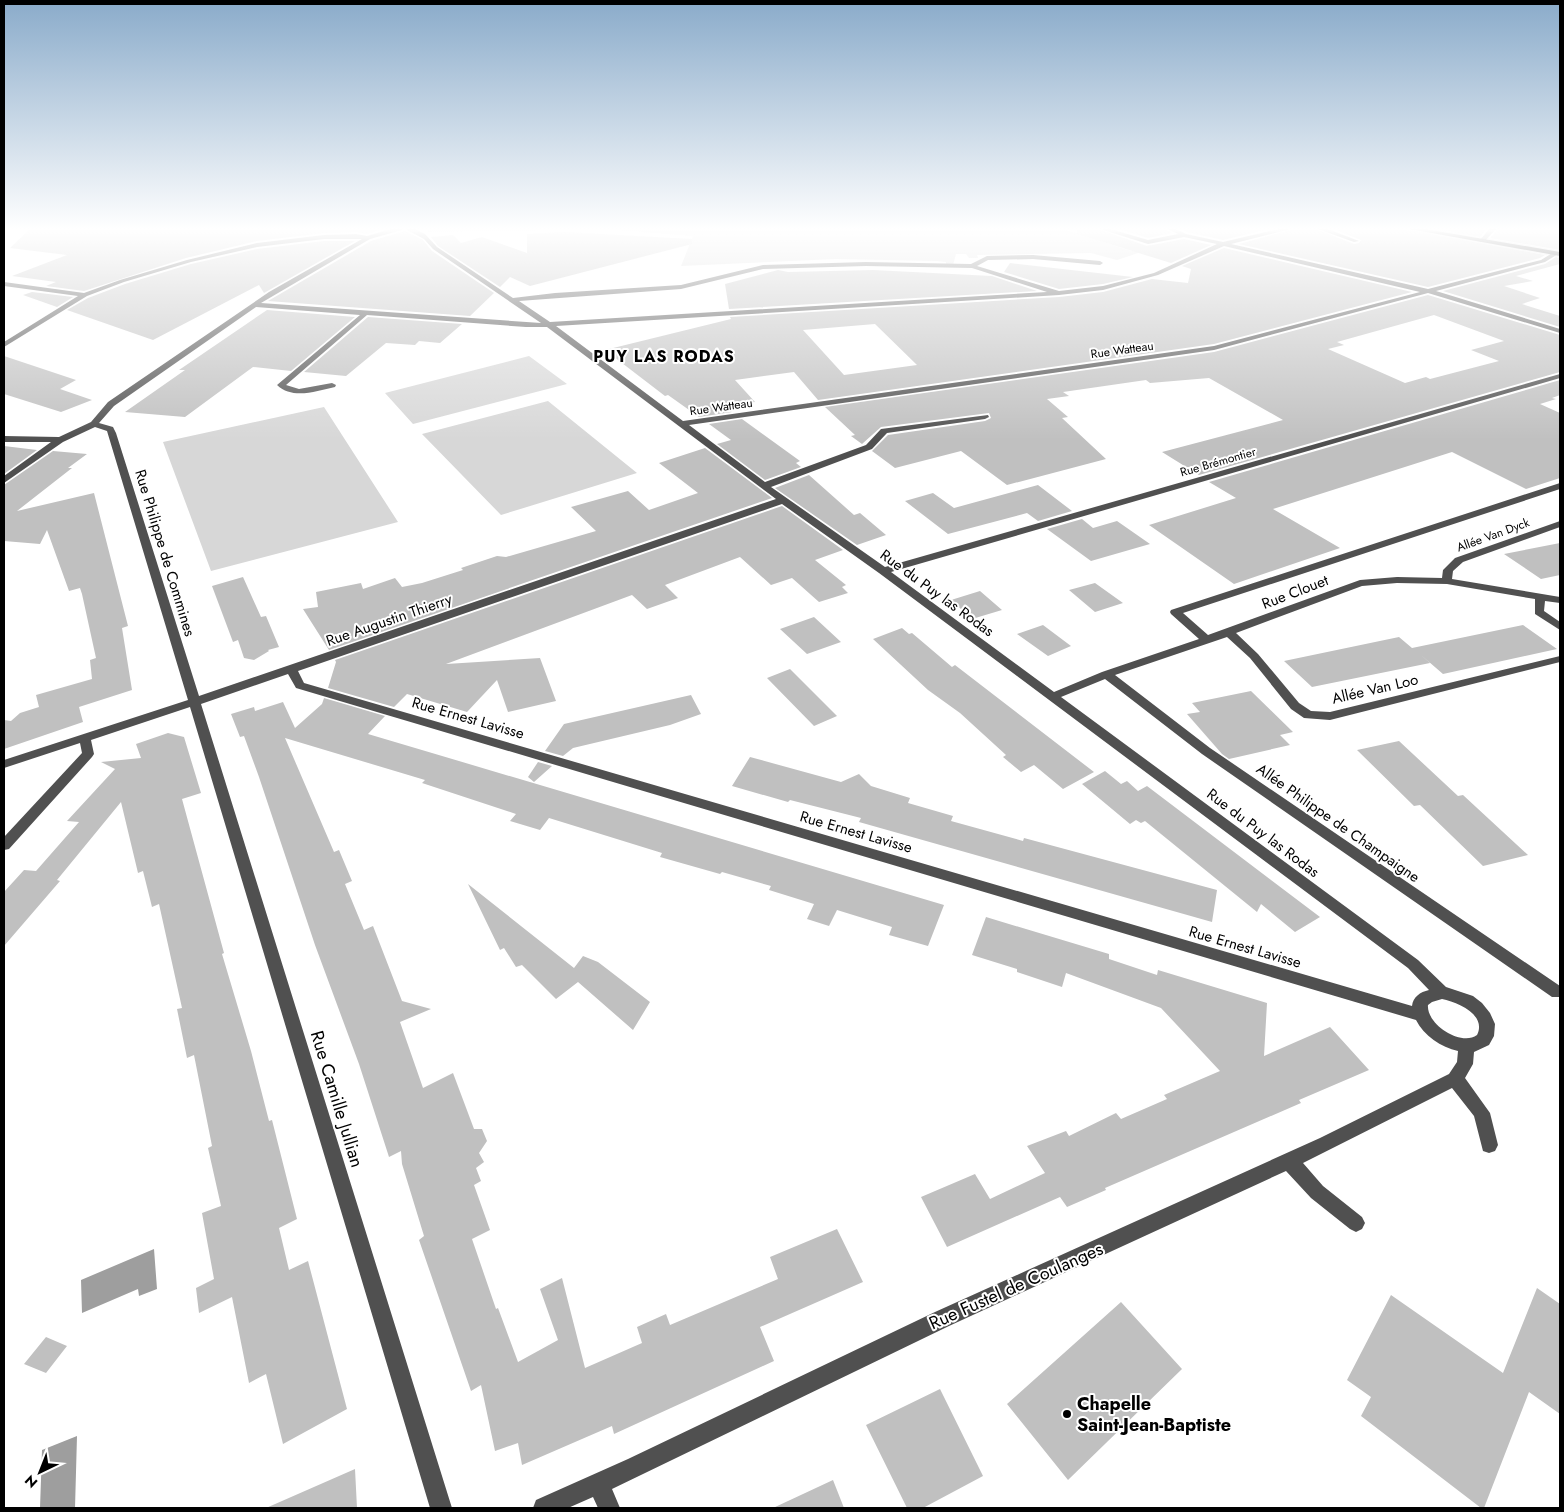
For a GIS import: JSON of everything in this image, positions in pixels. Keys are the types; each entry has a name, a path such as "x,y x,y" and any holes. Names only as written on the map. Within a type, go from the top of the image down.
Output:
{"street":[{"path":"4,345 79,299"},
{"path":"4,480 60,440 94,424 112,404 265,299"},
{"path":"511,300 524,299"},
{"path":"256,305 526,325 967,299"},
{"name":"Rue Watteau","path":"681,424 1214,348 1397,299"},
{"path":"1451,299 1560,331"},
{"name":"Rue du Puy las Rodas","path":"511,300 548,324 764,486 1414,964 1442,993"},
{"path":"332,385 304,391 288,391 281,385 366,313"},
{"name":"Rue Brémontier","path":"883,572 1560,376"},
{"path":"764,486 869,447 884,431 985,417"},
{"name":"Rue Philippe de Commines","path":"94,424 110,430 112,433 195,701"},
{"path":"4,440 60,440"},
{"path":"1206,639 1175,612 1560,486"},
{"name":"Rue Augustin Thierry","path":"4,764 292,669 783,500"},
{"name":"Allée Van Dyck","path":"1447,581 1448,570 1459,560 1560,524"},
{"name":"Rue Clouet","path":"1052,697 1106,674 1228,632 1360,583 1397,580 1447,581 1560,600"},
{"path":"1540,597 1539,612 1560,627"},
{"name":"Allée Van Loo","path":"1228,632 1254,656 1295,706 1308,714 1330,716 1560,660"},
{"name":"Rue Ernest Lavisse","path":"292,669 300,685 1421,1015"},
{"name":"Allée Philippe de Champaigne","path":"1106,674 1206,751 1557,992"},
{"name":"Rue Camille Jullian","path":"195,701 441,1508"},
{"path":"4,845 88,754 85,738"},
{"path":"1442,993 1463,999 1480,1012 1486,1020 1488,1036 1484,1042 1467,1046 1456,1045 1434,1032 1425,1024 1419,1008 1426,996 1442,993"},
{"path":"1467,1046 1465,1064 1455,1080 1482,1113 1489,1145"},
{"name":"Rue Fustel de Coulanges","path":"544,1508 599,1485 949,1315 1289,1161 1455,1080"},
{"path":"1289,1161 1317,1192 1356,1223"},
{"path":"599,1485 609,1508"}],"shaded area":[{"path":"529,356 567,384 413,424 385,393"},
{"path":"548,401 637,473 501,515 422,434"},
{"path":"324,407 398,522 211,571 163,442"},
{"path":"154,1249 157,1289 139,1296 138,1289 82,1313 81,1280"},
{"path":"77,1436 75,1508 40,1508 42,1450"}],"building":[{"path":"33,299 71,299 57,307"},
{"path":"87,299 233,299 153,340 67,310"},
{"path":"272,299 488,299 470,316 268,301"},
{"path":"727,299 908,299 729,309"},
{"path":"1033,299 1387,299 1214,344 818,400 794,372 735,380 755,402 724,407 732,412 699,417 668,395 665,396 605,350 731,319 730,317","holes":["875,324 917,365 844,375 803,330"]},
{"path":"1415,299 1440,299 1560,335 1560,372 1199,475 1162,452 1283,420 1209,378 1150,383 1146,380 1063,392 1069,396 1047,399 1068,417 1062,418 1106,459 1007,485 961,451 895,468 872,451 888,435 985,421 991,418 989,413 881,427 862,444 851,436 855,435 825,407 1214,352","holes":["1434,315 1504,341 1471,350 1499,361 1430,379 1426,377 1405,383 1328,349 1344,345 1337,342"]},
{"path":"1468,299 1538,299 1522,304 1560,316 1560,327"},
{"path":"267,310 355,317 291,371 253,367 185,417 125,412 185,370 179,370"},
{"path":"368,317 462,324 440,343 419,341 415,345 386,343 346,376 304,372"},
{"path":"4,356 76,380 60,389 92,400 61,412 4,394"},
{"path":"1560,380 1560,395 1552,398 1556,399 1540,404 1560,413 1560,478 1526,489 1452,452 1273,509 1340,548 1234,584 1149,525 1236,498 1209,482"},
{"path":"742,419 800,461 796,463 801,467 765,480 717,444 731,440 709,424"},
{"path":"4,446 37,450 4,474"},
{"path":"705,448 772,498 329,650 303,609 318,607 316,592 361,583 363,589 395,578 402,587 422,583 463,570 461,568 497,556 506,557 596,531 571,507 628,491 649,510 698,493 659,463"},
{"path":"53,451 87,454 17,511 94,493 128,626 122,628 132,690 79,707 83,722 4,749 4,720 11,721 20,713 39,707 36,695 92,679 90,660 96,658 80,588 69,591 47,530 40,544 4,541 4,485"},
{"path":"809,475 854,515 860,513 886,535 857,545 775,488"},
{"path":"1038,485 1072,511 1038,521 1027,513 948,534 905,501 933,493 954,508"},
{"path":"782,506 843,550 815,560 846,585 842,587 848,593 819,602 792,578 771,585 740,557 665,585 678,598 647,609 632,595 446,664 540,658 556,701 508,712 497,680 467,712 407,694 394,707 328,688 335,660"},
{"path":"1082,519 1093,528 1117,521 1150,544 1091,561 1047,529"},
{"path":"1560,543 1560,575 1541,579 1504,554"},
{"path":"243,577 261,617 266,616 279,647 268,650 254,660 244,658 238,640 233,642 212,586"},
{"path":"1095,583 1123,603 1095,612 1069,590"},
{"path":"980,591 1002,610 972,619 951,600"},
{"path":"814,617 841,642 807,654 780,629"},
{"path":"1043,625 1071,646 1048,656 1017,634"},
{"path":"1523,625 1557,649 1443,674 1421,655 1430,663 1312,687 1284,661 1399,637 1412,648"},
{"path":"902,628 909,634 912,633 952,667 955,665 1094,772 1063,789 1034,765 1021,772 1003,757 1006,755 960,713 928,690 873,639"},
{"path":"790,669 837,716 814,726 767,678"},
{"path":"1251,691 1293,732 1280,735 1290,745 1229,759 1222,754 1187,714 1200,712 1192,703"},
{"path":"691,695 701,714 670,725 573,748 563,756 545,751 564,724"},
{"path":"324,698 385,716 368,734 944,905 928,946 889,935 892,927 837,910 829,926 807,919 814,904 769,890 771,886 660,857 662,853 549,818 540,830 510,821 516,814 422,783 425,780 285,738 334,852 339,850 352,881 345,884 364,930 373,926 402,1001 431,1009 400,1022 423,1088 453,1073 474,1129 482,1129 487,1141 479,1153 484,1162 476,1168 481,1181 474,1185 490,1230 472,1239 496,1309 498,1308 518,1362 558,1340 540,1289 562,1278 585,1368 642,1343 637,1327 666,1314 670,1325 778,1279 770,1257 837,1229 863,1282 760,1327 774,1361 614,1434 612,1426 522,1465 518,1443 495,1451 481,1385 471,1391 419,1240 424,1236 402,1164 401,1151 389,1157 359,1064 315,945 259,777 244,736 240,737 231,714 254,707 255,711 283,702 295,728 322,704"},
{"path":"168,733 184,737 201,793 182,799 224,953 222,954 251,1051 269,1121 272,1120 297,1219 279,1228 289,1270 308,1261 347,1409 283,1444 266,1374 249,1383 232,1297 199,1313 196,1288 214,1279 202,1213 221,1206 208,1148 212,1146 194,1055 187,1058 177,1009 182,1008 159,904 152,907 143,871 138,873 121,802 57,880 60,881 4,946 4,892 24,870 36,871 79,822 67,821 115,769 101,762 141,758 136,744"},
{"path":"1399,741 1458,796 1463,795 1528,855 1483,866 1420,805 1414,806 1357,750"},
{"path":"750,757 841,782 859,774 871,786 910,798 908,803 953,816 951,821 1023,841 1024,838 1217,890 1212,922 859,822 861,818 790,800 788,802 732,786"},
{"path":"538,762 552,766 534,782 528,777"},
{"path":"1105,771 1121,784 1127,781 1138,791 1147,786 1320,917 1295,932 1261,904 1257,912 1145,821 1141,823 1136,820 1130,824 1082,784"},
{"path":"468,884 574,968 583,956 598,962 650,1002 633,1030 578,982 556,999 522,965 516,967 504,948 500,950"},
{"path":"986,917 1109,954 1109,959 1157,975 1158,970 1267,1003 1264,1056 1330,1027 1369,1070 1299,1100 1301,1103 1105,1188 1106,1190 1067,1207 1060,1197 947,1247 921,1197 975,1174 990,1199 1045,1173 1027,1146 1066,1131 1069,1136 1116,1113 1121,1119 1167,1099 1164,1095 1220,1071 1161,1008 1066,973 1062,987 1017,972 1017,969 972,955"},
{"path":"1537,1288 1560,1304 1560,1414 1529,1392 1484,1508 1481,1508 1361,1416 1371,1397 1347,1380 1391,1295 1503,1373"},
{"path":"1121,1302 1182,1369 1068,1480 1007,1404"},
{"path":"46,1337 67,1346 46,1373 24,1364"},
{"path":"940,1389 983,1476 923,1508 907,1508 866,1425"},
{"path":"355,1469 357,1508 266,1508"},
{"path":"833,1480 844,1508 773,1508"}],"place":[{"name":"Chapelle Saint-Jean-Baptiste","path":"1067,1414"}],"district":[{"name":"PUY LAS RODAS","path":"664,356"}]}
